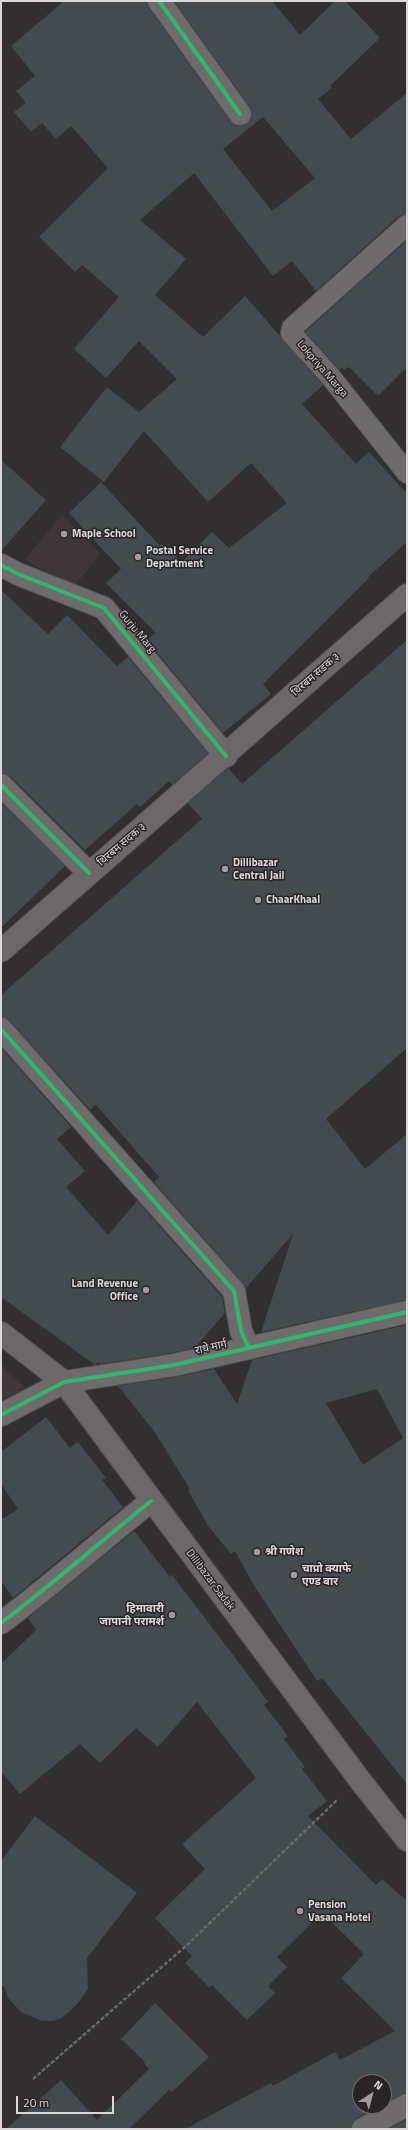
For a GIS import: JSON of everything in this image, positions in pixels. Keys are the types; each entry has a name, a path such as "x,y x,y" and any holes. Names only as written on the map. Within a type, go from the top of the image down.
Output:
{"main road":[{"name":"थिरबम सडक ३","path":"226,756 407,595"},
{"name":"थिरबम सदक ३","path":"1,951 89,873 226,756"},
{"name":"Dillibazar Sadak","path":"1,1333 64,1382 359,1779 407,1840"}],"street":[{"path":"159,1 240,114"},
{"name":"Gurju Marg","path":"1,565 18,574 104,608 226,756"},
{"path":"1,785 89,873"},
{"path":"1,1029 234,1291 241,1331 249,1348"},
{"name":"राधे मार्ग","path":"1,1415 64,1382 174,1365 407,1312"},
{"path":"1,1623 50,1586 88,1550 152,1500"},
{"path":"363,2129 407,2105"}],"lane":[{"name":"Lokpriya Marga","path":"407,225 292,328 291,333 330,376 407,473"}],"path":[{"path":"33,2079 187,1945 359,1779"}],"shaded area":[{"name":"Maple School","path":"62,515 100,553 74,587 24,560"},
{"path":"1,1364 30,1392 1,1408"}],"building":[{"path":"64,1 147,1 149,8 230,121 235,126 242,126 251,119 252,113 250,107 174,1 272,1 300,35 335,1 345,1 380,38 330,86 332,88 318,99 351,139 407,93 407,214 399,216 316,291 292,261 273,276 194,173 140,220 186,259 155,295 203,337 245,296 323,385 302,404 356,464 369,452 407,494 407,542 368,577 369,578 263,684 271,694 223,733 147,640 156,633 106,583 121,569 69,513 101,482 160,546 162,544 182,562 212,532 229,548 287,503 251,463 208,502 144,431 104,482 60,447 107,387 139,412 177,379 139,341 106,378 74,349 119,297 82,265 75,272 39,237 108,168 71,126 56,139 42,123 31,132 14,112 26,103 16,91 35,76 11,46","holes":["263,117 315,178 272,211 223,149"]},
{"path":"407,240 407,367 378,396 349,367 344,370 342,368 340,370 305,332"},
{"path":"1,460 46,500 1,551"},
{"path":"1,590 48,634 67,615 117,666 128,657 208,753 172,785 169,781 140,807 137,804 85,850 10,776 1,773"},
{"name":"ChaarKhaal","path":"407,640 407,1048 326,1119 365,1169 407,1134 407,1300 261,1332 293,1234 246,1288 154,1182 159,1177 96,1105 90,1110 10,1021 1,1017 1,995 202,819 188,803 228,768 242,784"},
{"path":"1,803 65,866 1,928"},
{"path":"1,1048 71,1127 57,1139 85,1171 66,1187 108,1235 137,1201 222,1297 225,1313 198,1344 199,1346 172,1353 100,1364 99,1362 95,1365 1,1297"},
{"path":"407,1325 407,1784 322,1678 317,1681 253,1584 235,1551 231,1554 208,1526 188,1490 190,1489 154,1431 118,1386 176,1377 214,1369 237,1404 252,1360","holes":["377,1389 403,1438 363,1465 326,1403"]},
{"path":"46,1417 70,1448 78,1442 106,1478 102,1480 123,1507 13,1598 1,1581 1,1520 18,1509 1,1484 1,1452"},
{"path":"134,1531 170,1577 172,1575 268,1702 264,1705 288,1736 284,1739 305,1767 302,1769 327,1801 308,1816 376,1885 382,1879 407,1901 407,2093 392,2100 392,2074 352,2074 352,2114 364,2114 352,2123 351,2129 185,2129 271,2083 273,2086 335,2052 340,2060 395,2031 341,1978 364,1954 322,1913 277,1957 287,1967 268,1986 275,1993 247,2020 212,1985 210,1988 185,1963 192,1956 155,1918 205,1869 182,1844 256,1778 197,1702 158,1747 136,1728 100,1763 80,1744 20,1794 1,1772 1,1664 36,1630 28,1618"},
{"path":"35,1816 137,1893 87,1958 88,1989 78,2003 68,2013 60,2019 51,2021 42,2021 21,2012 8,1998 5,1988 1,1985 1,1861"},
{"path":"155,2003 209,2057 172,2092 169,2090 129,2129 6,2129 61,2080 97,2120 149,2069 144,2063 145,2062 121,2039"},
{"path":"407,2119 407,2129 389,2129"}],"cycle path":[{"path":"159,1 240,114"},
{"path":"1,565 18,574 104,608 226,756"},
{"path":"1,785 89,873"},
{"path":"1,1029 234,1291 241,1331 249,1348"},
{"path":"1,1415 64,1382 174,1365 407,1312"},
{"path":"1,1623 151,1501"}],"place":[{"name":"Maple School","path":"64,534"},
{"name":"Postal Service Department","path":"138,557"},
{"name":"Dillibazar Central Jail","path":"225,869"},
{"name":"ChaarKhaal","path":"258,900"},
{"name":"Land Revenue Office","path":"146,1290"},
{"name":"श्री गणेश","path":"257,1552"},
{"name":"चाप्रो क्याफे एण्ड बार","path":"294,1575"},
{"name":"हिमावारी जापानी परामर्श","path":"172,1615"},
{"name":"Pension Vasana Hotel","path":"300,1911"}]}
